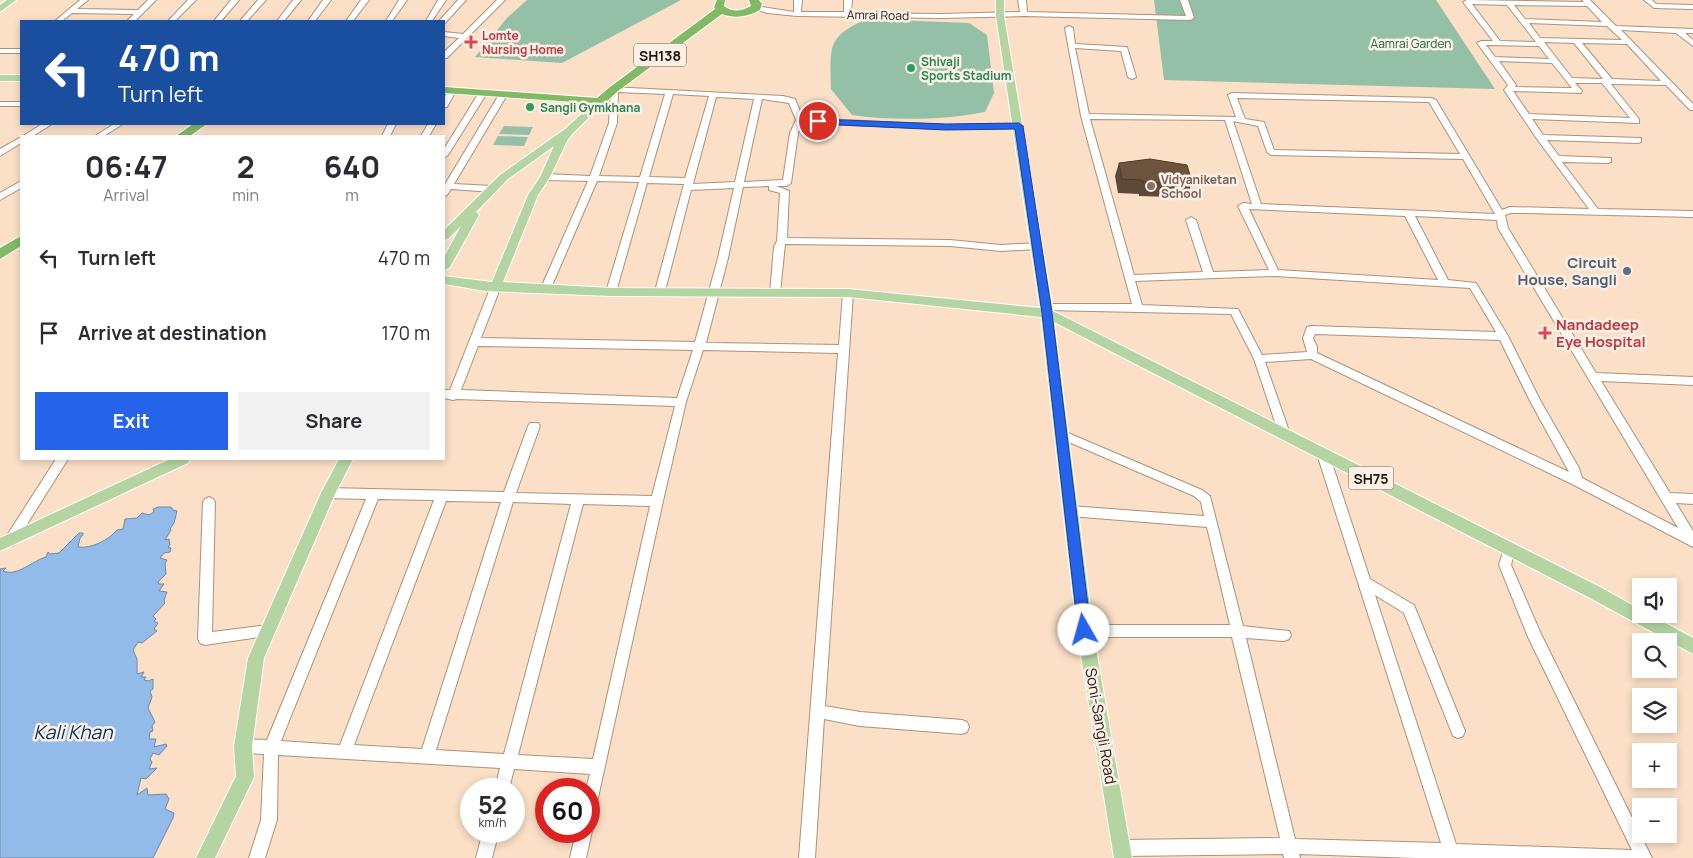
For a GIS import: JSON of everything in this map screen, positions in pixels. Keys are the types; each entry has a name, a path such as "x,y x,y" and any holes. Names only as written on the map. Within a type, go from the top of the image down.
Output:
{"highway":[{"path":"722,5 737,14 749,12 755,4"},
{"name":"SH138","path":"600,102 722,5"},
{"path":"448,91 600,102"},
{"path":"184,135 199,125"},
{"path":"0,254 20,241"}],"main road":[{"path":"0,9 12,0"},
{"name":"Soni-Sangli Road","path":"1000,0 1000,16 1047,310 1084,630 1122,853"},
{"path":"0,78 20,78"},
{"path":"445,235 504,177 569,131 600,102"},
{"path":"496,286 533,194 545,177 562,141 569,131"},
{"path":"445,265 479,203"},
{"path":"445,280 496,286 611,292 848,293 1047,310"},
{"name":"SH75","path":"1047,310 1284,434 1596,592 1693,646"},
{"path":"5,543 181,460"},
{"path":"205,858 245,777 244,746 256,658 328,493 345,460"}],"street":[{"path":"59,20 84,0"},
{"path":"132,20 152,0"},
{"path":"172,20 192,0"},
{"path":"218,20 235,0"},
{"path":"244,20 262,0"},
{"path":"281,20 297,0"},
{"path":"312,20 327,0"},
{"path":"350,20 365,0"},
{"path":"390,20 403,0"},
{"path":"429,20 442,0"},
{"path":"443,20 462,0"},
{"path":"445,55 501,0"},
{"path":"797,14 798,0"},
{"path":"847,14 848,0"},
{"path":"1022,0 1024,14"},
{"name":"Amrai Road","path":"755,4 767,11 797,14 1000,16 1024,14 1190,18 1184,0"},
{"path":"1648,0 1654,6 1693,7"},
{"path":"1508,1 1578,91 1510,89"},
{"path":"1498,43 1468,2 1587,2 1607,24 1615,28 1630,42 1666,83 1693,108"},
{"path":"70,11 140,12"},
{"path":"1524,21 1607,24"},
{"path":"1069,28 1085,116 1138,308"},
{"path":"1615,28 1693,30"},
{"path":"1678,30 1693,44"},
{"path":"445,34 465,36"},
{"path":"1525,116 1636,122 1576,41"},
{"path":"1596,212 1525,116 1508,90 1512,85 1481,43 1630,42"},
{"path":"1071,46 1124,49 1132,77"},
{"path":"0,51 20,51"},
{"path":"1492,59 1555,61"},
{"path":"1570,80 1666,83"},
{"path":"546,288 594,178 613,123 614,89 758,97 792,101 800,120 794,132 787,183 737,186"},
{"path":"445,153 483,93"},
{"path":"611,292 669,93"},
{"path":"446,190 503,95"},
{"path":"660,291 713,95"},
{"path":"1241,120 1232,95 1432,100 1500,215 1503,228 1595,377 1693,542"},
{"path":"596,778 657,501 681,402 699,348 723,258 737,186 749,142 758,97"},
{"path":"0,104 20,104"},
{"path":"1085,116 1228,118 1241,120 1261,124 1272,152 1466,157"},
{"path":"1228,118 1257,206"},
{"path":"800,120 946,127 1019,126"},
{"path":"29,135 46,125"},
{"path":"101,135 117,125"},
{"path":"1540,137 1638,140"},
{"path":"0,153 20,141"},
{"path":"1556,159 1608,160"},
{"path":"545,177 643,179 689,184 776,188 785,191 782,241 779,247 775,293"},
{"path":"0,197 20,185"},
{"path":"446,190 493,189"},
{"path":"1275,274 1243,206 1500,215 1510,210 1693,214"},
{"path":"1408,212 1444,282"},
{"path":"1191,220 1210,275"},
{"path":"782,241 950,243 1001,248 1037,246"},
{"path":"1129,278 1275,274 1473,284 1503,336 1535,401 1575,471 1576,481"},
{"path":"496,286 474,342 448,395 681,402"},
{"path":"807,858 848,293"},
{"path":"1047,310 1138,308 1234,311 1259,359 1284,434"},
{"path":"1312,355 1312,347 1308,338 1311,330 1503,336"},
{"path":"474,342 699,348 844,349"},
{"path":"1259,359 1312,355 1576,481 1693,542"},
{"path":"1595,377 1693,381"},
{"path":"426,758 508,498 534,426"},
{"path":"1061,434 1198,493 1206,499 1290,852"},
{"path":"1323,454 1452,854"},
{"path":"5,543 61,460"},
{"path":"328,493 657,501"},
{"path":"257,858 269,820 271,748 374,494"},
{"path":"344,752 442,496"},
{"path":"1667,498 1693,499"},
{"path":"505,778 578,500"},
{"path":"210,502 205,639 268,631"},
{"path":"1070,511 1210,522"},
{"path":"1122,853 1290,852 1643,858 1535,637 1505,565 1510,549"},
{"path":"1364,582 1409,609 1458,731"},
{"path":"1084,630 1236,631 1284,635"},
{"path":"818,712 834,713 858,719 874,718 962,727"},
{"path":"244,746 598,768"},
{"path":"484,858 488,843"},
{"path":"578,858 581,843"}],"green space":[{"path":"527,0 681,0 562,63 475,57 507,18"},
{"name":"Aamrai Garden","path":"1154,0 1436,0 1495,89 1164,80"},
{"name":"Shivaji Sports Stadium","path":"867,19 969,23 987,35 994,93 985,112 953,117 919,119 852,115 831,89 831,54 837,38 853,25"},
{"path":"504,126 533,127 529,135 499,134"},
{"path":"498,136 528,137 524,146 493,145"}],"water":[{"name":"Kali Khan","path":"171,507 177,511 174,523 165,540 169,539 170,545 168,547 171,548 170,552 164,553 160,558 167,560 165,564 166,574 158,582 159,584 164,584 159,591 167,592 164,600 165,603 153,616 156,619 154,621 158,623 154,629 157,631 142,643 138,642 133,650 137,659 137,674 144,672 141,677 146,677 144,680 153,679 153,689 150,691 152,697 148,708 155,722 149,739 156,739 154,747 166,744 167,746 159,755 153,753 149,769 157,768 146,779 141,778 137,795 147,788 148,795 166,794 169,799 165,809 174,813 173,818 153,858 0,858 0,569 6,568 3,571 14,572 46,557 48,552 50,554 59,553 79,533 83,533 83,535 80,538 78,547 94,545 105,540 117,530 123,529 125,519 137,518 142,513 149,515 154,512 153,509"}],"building":[{"path":"1150,159 1187,165 1192,182 1143,182 1143,180 1122,179 1119,163"}],"place":[{"name":"Lomte Nursing Home","path":"471,42"},
{"name":"Shivaji Sports Stadium","path":"911,68"},
{"name":"Sangli Gymkhana","path":"530,107"},
{"name":"Vidyaniketan School","path":"1151,186"},
{"name":"Circuit House, Sangli","path":"1627,271"},
{"name":"Nandadeep Eye Hospital","path":"1545,333"}],"route":[{"path":"818,121 946,127 1019,126 1047,313 1084,630"}]}
